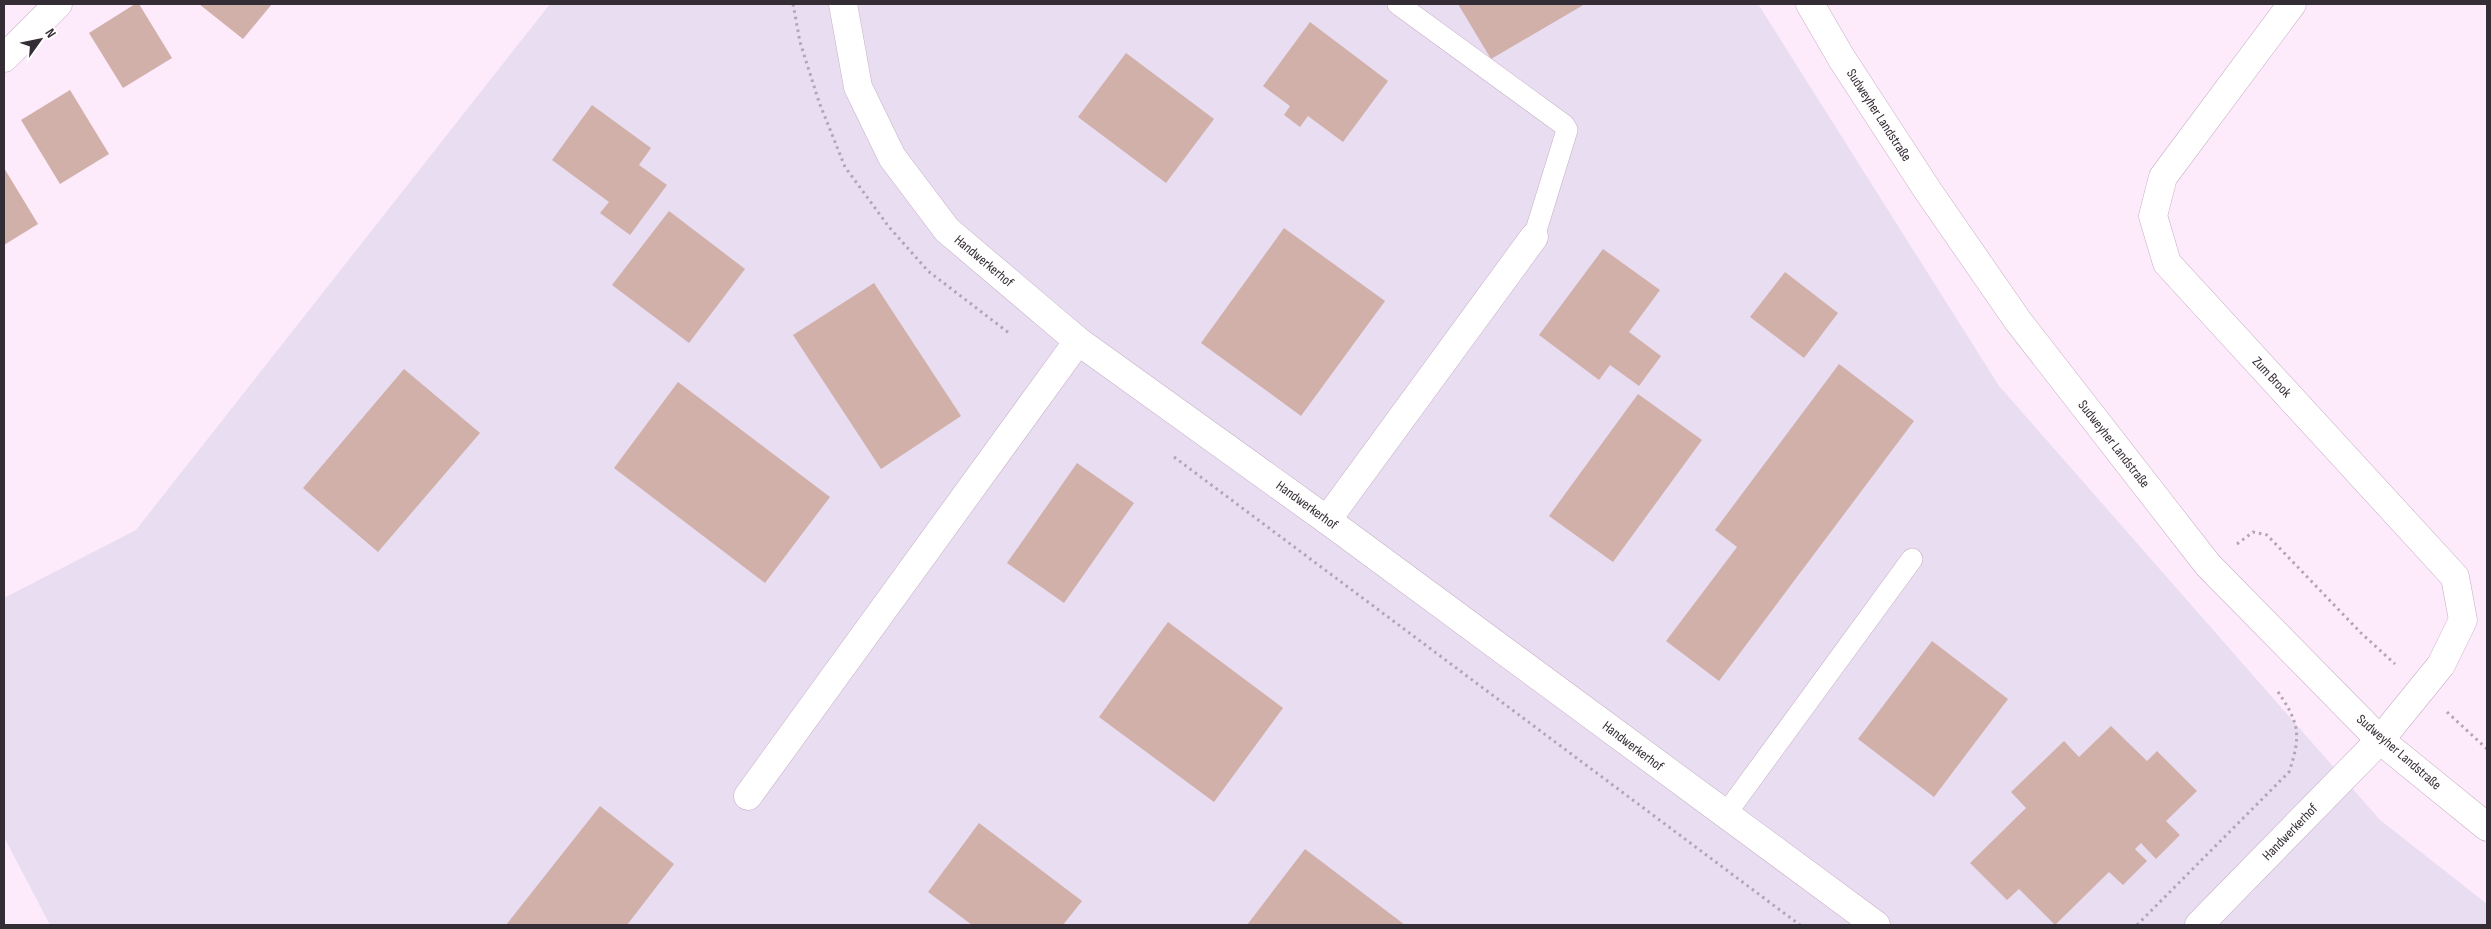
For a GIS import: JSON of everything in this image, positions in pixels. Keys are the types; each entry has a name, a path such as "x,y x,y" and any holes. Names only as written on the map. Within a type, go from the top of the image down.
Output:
{"street":[{"path":"4,58 58,4"},
{"name":"Handwerkerhof","path":"843,4 858,87 892,157 947,230 1078,341 1327,520 1876,925"},
{"name":"Sudweyher Landstraße","path":"1810,4 1842,59 1922,183 2018,321 2208,565 2380,740 2487,827"},
{"name":"Zum Brook","path":"2292,4 2163,177 2153,216 2167,263 2455,577 2463,620 2441,666 2380,740"},
{"path":"1327,520 1534,237"},
{"path":"748,796 1078,341"},
{"name":"Handwerkerhof","path":"2199,925 2380,740"}],"lane":[{"path":"1398,4 1564,125 1567,130 1534,237"},
{"path":"1725,814 1912,559"}],"path":[{"path":"2208,565 2253,532 2268,535 2361,633 2487,749"},
{"path":"2137,925 2289,772 2298,746 2293,713 2272,684"}],"shaded area":[{"path":"550,4 1758,4 1999,386 2380,820 2487,904 2487,925 50,925 4,837 4,598 136,530"}],"building":[{"path":"135,4 139,4 172,58 123,88 89,33"},
{"path":"199,4 272,4 243,39"},
{"path":"1458,4 1585,4 1491,59"},
{"path":"1310,22 1388,81 1343,142 1308,116 1300,127 1284,115 1290,106 1263,86"},
{"path":"1126,53 1214,119 1166,183 1078,117"},
{"path":"70,90 109,154 60,184 21,120"},
{"path":"592,105 651,148 639,165 667,185 630,235 600,213 609,202 552,160"},
{"path":"4,168 38,224 4,245"},
{"path":"669,211 745,269 689,343 612,285"},
{"path":"1284,228 1385,301 1301,416 1201,343"},
{"path":"1603,249 1660,290 1629,332 1661,356 1639,386 1610,365 1599,380 1539,335"},
{"path":"1785,272 1838,313 1804,358 1750,317"},
{"path":"874,283 961,416 881,469 793,335"},
{"path":"1839,364 1914,421 1719,681 1666,641 1737,547 1715,530"},
{"path":"404,369 480,433 378,552 303,488"},
{"path":"678,382 830,497 765,583 614,468"},
{"path":"1638,394 1702,440 1613,562 1549,516"},
{"path":"1077,463 1134,503 1064,603 1007,563"},
{"path":"1168,622 1283,708 1214,802 1099,717"},
{"path":"1932,641 2008,699 1934,797 1858,739"},
{"path":"2111,726 2147,761 2157,751 2197,791 2166,821 2180,835 2156,859 2141,843 2135,849 2147,861 2123,885 2109,872 2055,925 2019,889 2007,900 1970,863 2026,808 2011,792 2064,741 2079,757"},
{"path":"600,806 674,864 627,925 506,925"},
{"path":"979,823 1082,901 1063,925 972,925 928,892"},
{"path":"1305,849 1405,925 1247,925"}]}
